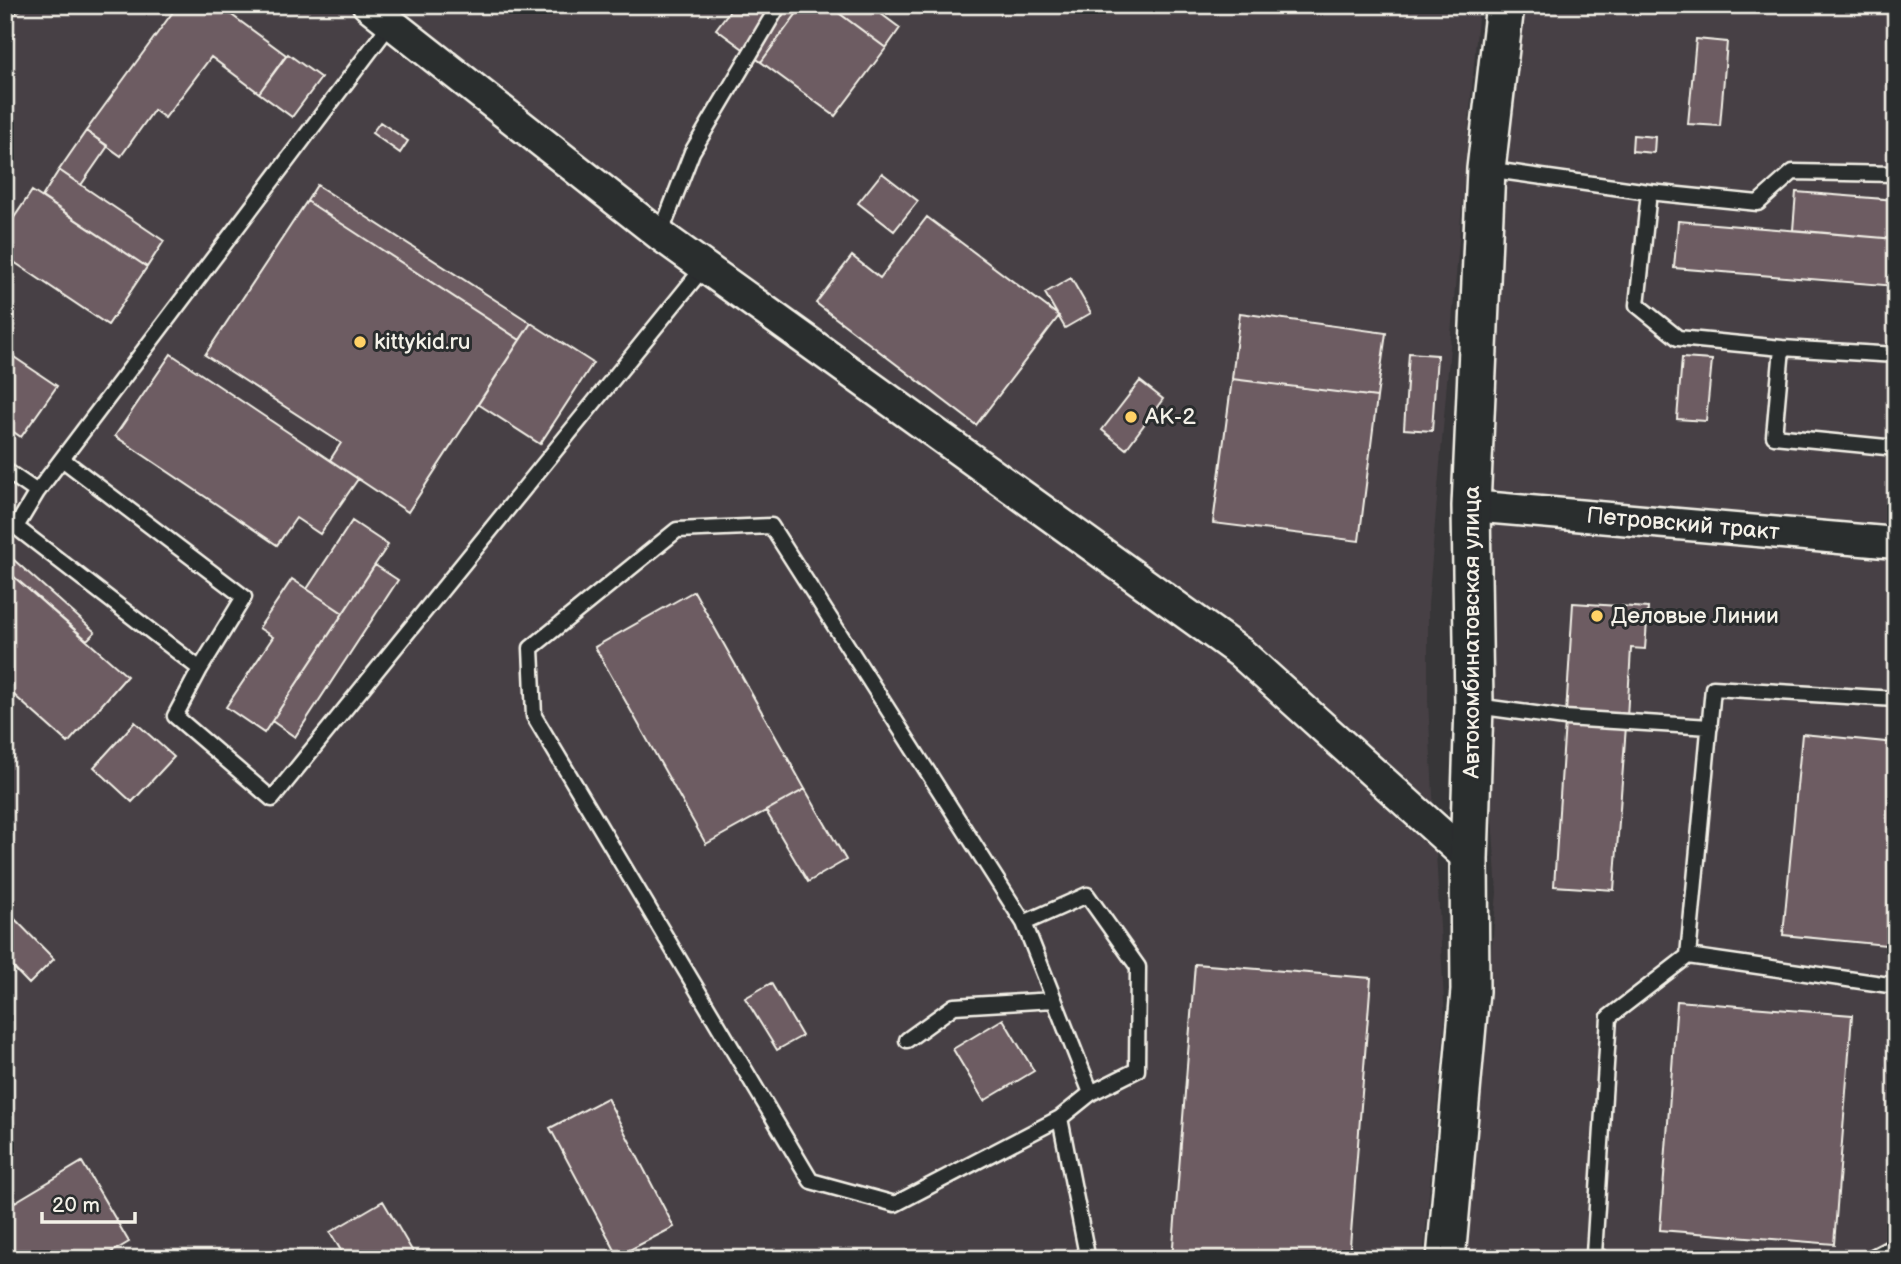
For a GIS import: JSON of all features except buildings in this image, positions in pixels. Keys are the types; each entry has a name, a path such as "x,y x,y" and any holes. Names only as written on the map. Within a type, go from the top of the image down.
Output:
{"street":[{"name":"Автокомбинатовская улица","path":"1446,1259 1470,991 1469,859 1474,706 1471,506 1486,169 1505,5"},
{"path":"379,14 704,267 1241,653 1469,859"},
{"name":"Петровский тракт","path":"1471,506 1896,543"}],"lane":[{"path":"660,234 692,152 779,5"},
{"path":"200,669 16,527 37,492 379,14"},
{"path":"1486,169 1649,192 1758,203 1794,172 1896,174"},
{"path":"1649,192 1637,304 1678,338 1896,355"},
{"path":"62,459 244,597 200,669 176,716 272,799 704,267"},
{"path":"1782,348 1774,436 1896,448"},
{"path":"5,470 37,492"},
{"path":"1024,923 1087,895 1138,968 1137,1070 1091,1093 1060,1118 895,1204 811,1181 534,716 531,648 677,530 771,526 1024,923 1091,1093"},
{"path":"1688,956 1713,688 1896,699"},
{"path":"1474,706 1565,718 1710,727"},
{"path":"1604,1259 1594,1254 1609,1017 1688,956 1896,986"},
{"path":"907,1040 954,1006 1054,1000"},
{"path":"1060,1118 1086,1250 1082,1259"},
{"path":"1870,1259 1896,1245"}],"shaded area":[{"path":"5,5 1479,5 1428,605 1428,701 1445,1021 1423,1259 5,1259"},
{"path":"1524,5 1896,5 1896,1259 1462,1259 1497,893 1490,783 1469,597 1498,252"}],"place":[{"name":"kittykid.ru","path":"360,342"},
{"name":"АК-2","path":"1131,417"},
{"name":"Деловые Линии","path":"1597,616"}]}
